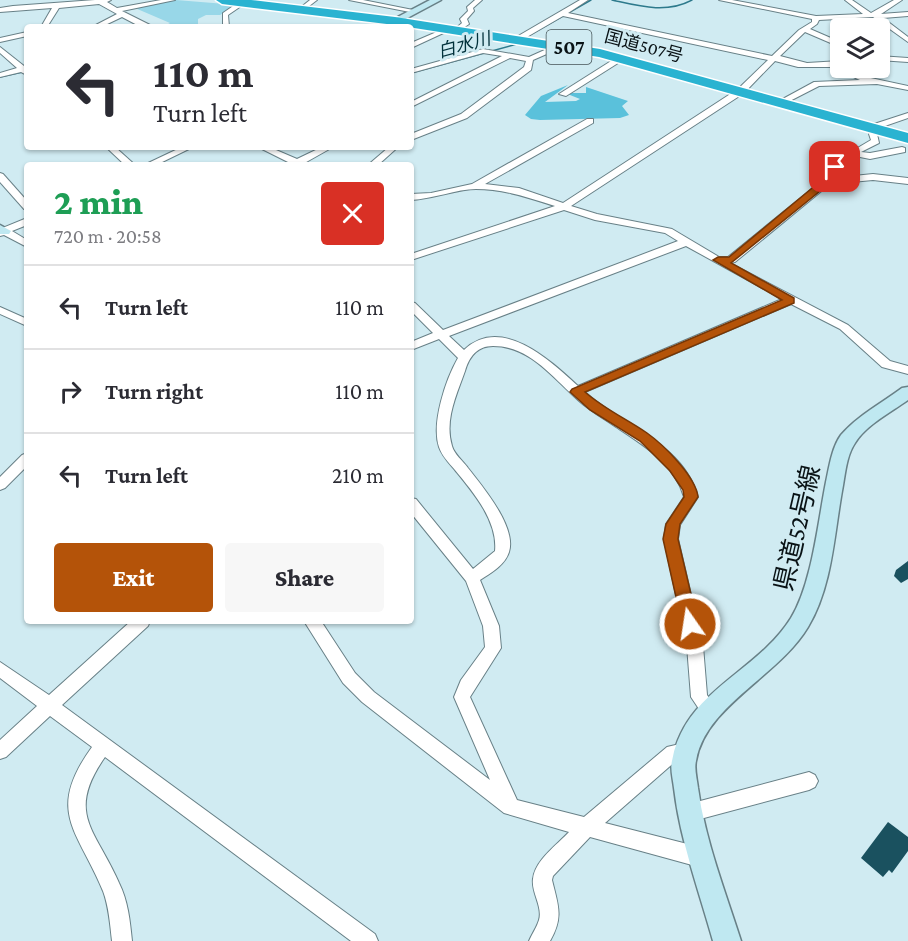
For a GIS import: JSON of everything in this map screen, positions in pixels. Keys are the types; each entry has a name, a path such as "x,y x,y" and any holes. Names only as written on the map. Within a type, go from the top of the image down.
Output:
{"highway":[{"name":"国道507号","path":"222,0 273,3 453,29 622,58 873,129 905,144"}],"main road":[{"path":"395,21 437,0"},
{"name":"県道52号線","path":"727,941 689,813 684,785 684,752 689,737 709,710 758,669 783,644 800,622 815,586 838,465 847,440 908,392"}],"street":[{"path":"100,24 120,12 172,0"},
{"path":"302,9 314,0"},
{"path":"352,0 415,10"},
{"path":"414,45 466,24 463,19 471,11 470,7 479,0"},
{"path":"492,0 502,2"},
{"path":"517,39 565,14 585,0"},
{"path":"722,0 816,18 908,14"},
{"path":"848,0 906,35"},
{"path":"873,15 899,0"},
{"path":"0,10 22,6 102,1 136,24"},
{"path":"226,24 225,14 246,1"},
{"path":"46,24 57,5"},
{"path":"565,14 775,58 787,63 830,64"},
{"path":"414,256 563,207 741,92 804,29 815,23 816,18"},
{"path":"804,29 830,41"},
{"path":"0,40 24,35"},
{"path":"414,70 488,52 530,59 561,46"},
{"path":"0,49 24,68"},
{"path":"414,103 508,56"},
{"path":"563,94 622,58"},
{"path":"414,136 461,118 484,103 502,85 528,68 530,59"},
{"path":"782,103 810,86 841,82 876,82 893,73 908,61"},
{"path":"816,65 841,82"},
{"path":"0,75 24,70"},
{"path":"890,70 908,88"},
{"path":"870,78 876,82"},
{"path":"718,260 731,260 827,181 835,167 876,141 873,129 908,115"},
{"path":"414,197 431,196 475,186 590,121"},
{"path":"854,153 870,156 905,144"},
{"path":"113,150 127,162"},
{"path":"156,162 182,150"},
{"path":"268,150 292,162"},
{"path":"300,162 323,150"},
{"path":"377,162 391,150"},
{"path":"870,156 873,177"},
{"path":"0,177 24,204"},
{"path":"827,181 873,177 908,181"},
{"path":"475,186 525,192 595,217 668,231 790,300 843,327 886,364 908,370"},
{"path":"1,231 24,222"},
{"path":"1,231 24,242"},
{"path":"414,345 686,242"},
{"path":"577,392 790,300"},
{"path":"414,308 463,356"},
{"path":"0,310 24,322"},
{"path":"472,578 496,559 502,546 496,521 483,497 446,448 446,401 463,356 483,343 499,341 513,344 548,364 594,407 644,438 674,467 690,489 691,497 673,524 671,539 695,646 699,697 709,710"},
{"path":"0,485 24,461"},
{"path":"414,507 472,578 491,626 493,648 462,697 511,807"},
{"path":"0,751 139,624"},
{"path":"314,624 349,678 369,697 511,807 703,858"},
{"path":"0,669 368,941"},
{"path":"103,745 77,791 76,808 81,827 113,892 122,941"},
{"path":"539,941 549,924 550,914 542,880 545,870 586,828 673,753 684,752"},
{"path":"689,813 809,781"}],"shaded area":[{"path":"176,0 238,5 220,15 206,15 198,19 198,24 168,24 170,23 135,8"},
{"path":"568,85 545,102 576,101 580,99 565,93 586,93 586,87 628,101 622,106 629,115 620,118 540,120 531,119 525,115 541,96"}],"building":[{"path":"908,561 908,579 901,583 894,576 896,570"},
{"path":"888,822 908,837 908,851 892,873 889,870 883,877 861,858"}],"waterway":[{"name":"白水川","path":"526,37 591,0"},
{"name":"白水川","path":"612,0 652,8 672,7 692,0"},
{"name":"白水川","path":"414,72 521,43"},
{"name":"白水川","path":"0,77 24,72"}],"route":[{"path":"690,624 671,539 673,524 691,497 690,489 674,467 644,438 594,407 577,392 790,300 718,260 731,260 827,181 835,167"}]}
